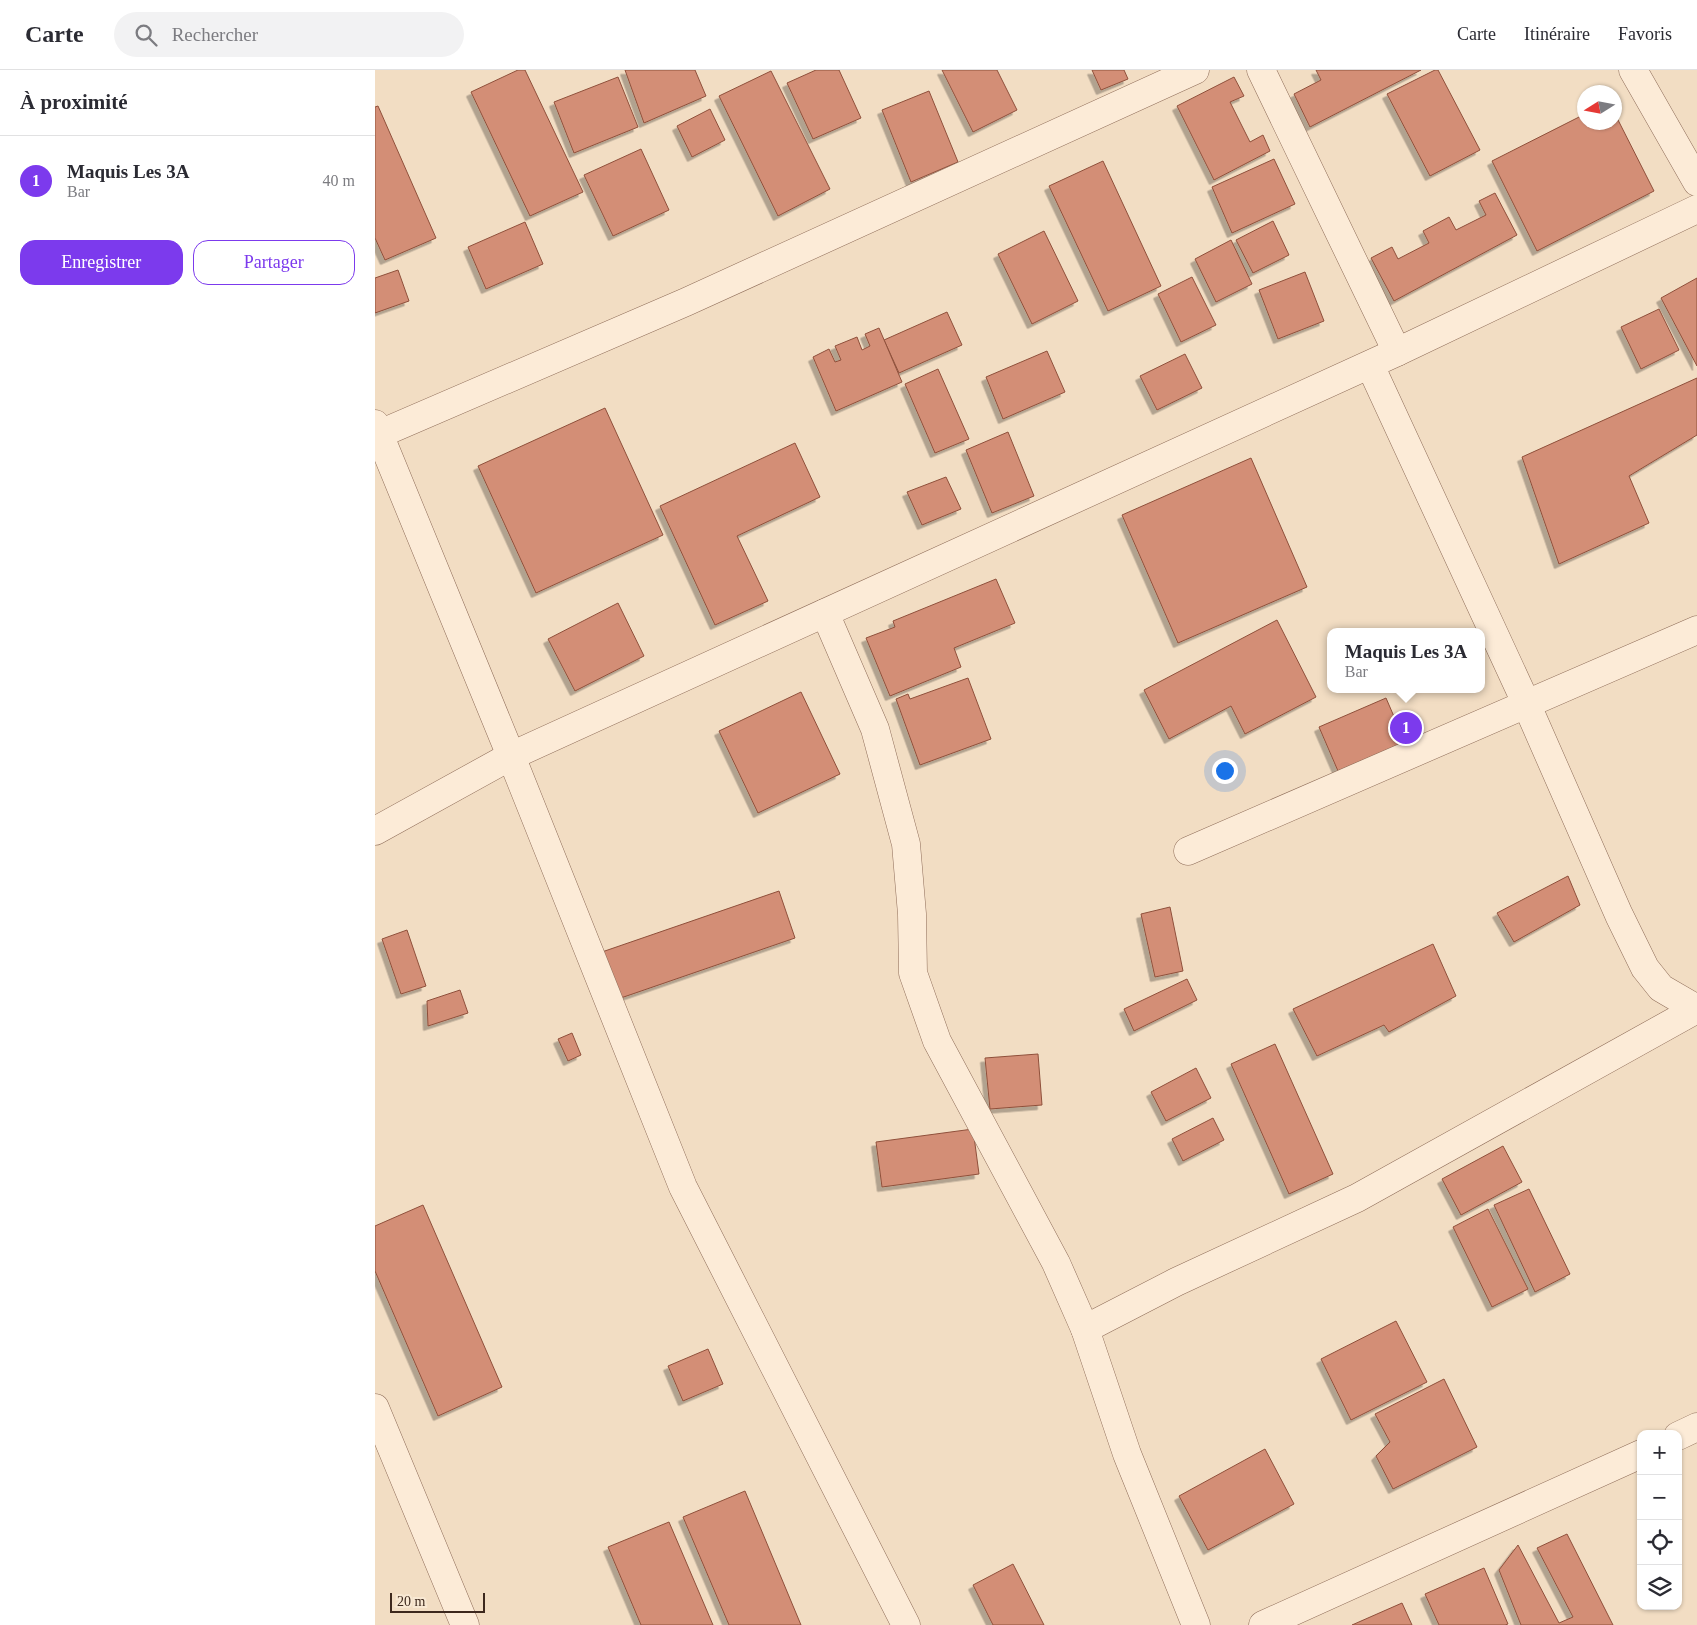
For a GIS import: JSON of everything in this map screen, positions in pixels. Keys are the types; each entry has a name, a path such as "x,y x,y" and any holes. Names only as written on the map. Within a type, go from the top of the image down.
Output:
{"street":[{"path":"904,1624 683,1187 511,756 376,431 686,302 1195,70"},
{"path":"1261,70 1397,352"},
{"path":"1633,70 1697,182"},
{"path":"375,831 511,756 1370,365 1697,209"},
{"path":"1370,365 1526,703 1619,915 1645,968 1661,988 1697,1009"},
{"path":"825,613 875,729 906,844 912,914 913,973 937,1041 1056,1263 1085,1330 1127,1454 1196,1625"},
{"path":"1188,851 1697,630"},
{"path":"1085,1330 1176,1282 1357,1198 1697,1009"},
{"path":"375,1408 465,1625"},
{"path":"1682,1434 1697,1427"},
{"path":"1263,1625 1637,1456"}],"building":[{"path":"518,70 525,70 583,192 530,216 471,92"},
{"path":"625,70 695,70 706,96 644,123"},
{"path":"816,70 839,70 861,118 813,139 787,83"},
{"path":"942,70 997,70 1017,110 973,132"},
{"path":"1092,70 1124,70 1128,79 1101,90"},
{"path":"1316,70 1421,70 1310,127 1294,94 1321,80"},
{"path":"1438,70 1480,150 1430,176 1387,94"},
{"path":"771,71 830,189 778,216 719,96"},
{"path":"618,77 638,127 574,153 554,102"},
{"path":"1234,77 1244,96 1230,102 1250,142 1263,135 1270,151 1214,180 1177,106"},
{"path":"929,91 958,162 911,182 882,110"},
{"path":"378,106 436,238 385,260 375,238 375,107"},
{"path":"710,109 725,140 692,157 677,126"},
{"path":"1577,118 1577,130 1622,130 1622,128 1654,191 1537,251 1492,161"},
{"path":"641,149 669,210 613,236 584,175"},
{"path":"1274,159 1295,204 1232,233 1212,187"},
{"path":"1103,161 1161,286 1108,311 1049,186"},
{"path":"1495,193 1517,235 1394,301 1371,258 1392,247 1398,259 1429,243 1423,231 1449,217 1456,230 1486,215 1479,201"},
{"path":"1273,221 1289,255 1253,273 1236,240"},
{"path":"525,222 543,264 486,289 468,247"},
{"path":"1044,231 1078,301 1032,324 998,254"},
{"path":"1231,240 1252,284 1216,302 1195,259"},
{"path":"398,270 409,301 375,313 375,278"},
{"path":"1305,272 1324,321 1278,339 1259,290"},
{"path":"1192,277 1216,325 1181,342 1158,294"},
{"path":"1697,278 1697,366 1661,298"},
{"path":"1659,309 1679,350 1641,369 1621,327"},
{"path":"947,312 962,345 899,373 884,340"},
{"path":"879,328 902,382 836,411 813,357 829,349 835,362 841,360 835,346 857,337 862,350 870,346 865,334"},
{"path":"1047,351 1065,392 1003,419 986,377"},
{"path":"1185,354 1202,388 1157,410 1140,376"},
{"path":"938,369 969,439 935,453 905,384"},
{"path":"1697,378 1697,435 1629,476 1649,523 1559,564 1522,457"},
{"path":"605,408 663,535 536,593 478,466"},
{"path":"1008,432 1034,496 992,513 966,450"},
{"path":"795,443 820,497 737,536 768,601 715,625 660,506"},
{"path":"1251,458 1307,587 1178,643 1122,515"},
{"path":"946,477 961,509 922,525 907,492"},
{"path":"996,579 1015,623 954,648 961,667 890,696 866,638 895,627 893,621"},
{"path":"618,603 644,656 575,691 548,639"},
{"path":"1277,620 1316,697 1245,734 1231,706 1169,739 1144,690"},
{"path":"968,678 991,739 920,765 896,699 908,694 910,699"},
{"path":"801,692 840,774 758,813 719,731"},
{"path":"1386,698 1405,742 1338,771 1319,727"},
{"path":"1568,876 1580,905 1514,942 1497,913"},
{"path":"779,891 795,938 615,1000 599,953"},
{"path":"1170,907 1183,971 1155,977 1141,914"},
{"path":"407,930 426,986 401,994 382,939"},
{"path":"1433,944 1456,996 1389,1032 1384,1025 1317,1056 1293,1009"},
{"path":"1187,979 1197,1000 1134,1031 1124,1009"},
{"path":"460,990 468,1013 428,1026 427,1001"},
{"path":"572,1033 581,1055 568,1061 558,1039"},
{"path":"1275,1044 1333,1174 1289,1194 1231,1064"},
{"path":"1038,1054 1042,1105 990,1109 985,1058"},
{"path":"1196,1068 1211,1098 1166,1121 1151,1092"},
{"path":"1213,1118 1224,1140 1183,1161 1172,1139"},
{"path":"973,1129 979,1174 882,1187 876,1142"},
{"path":"1503,1146 1522,1182 1461,1215 1442,1179"},
{"path":"1529,1189 1570,1274 1535,1292 1494,1205"},
{"path":"423,1205 502,1387 438,1416 375,1271 375,1226"},
{"path":"1488,1209 1528,1289 1492,1307 1453,1227"},
{"path":"1396,1321 1427,1382 1351,1420 1321,1359"},
{"path":"708,1349 723,1384 683,1401 668,1366"},
{"path":"1444,1379 1477,1447 1393,1489 1376,1456 1390,1442 1375,1414"},
{"path":"1265,1449 1294,1504 1208,1550 1179,1496"},
{"path":"745,1491 801,1625 729,1625 683,1517"},
{"path":"669,1522 713,1625 641,1625 608,1547"},
{"path":"1567,1534 1613,1625 1521,1625 1499,1570 1518,1545 1559,1623 1573,1617 1537,1548"},
{"path":"1013,1564 1044,1625 993,1625 973,1585"},
{"path":"1484,1568 1508,1624 1439,1625 1425,1594"},
{"path":"1402,1603 1412,1625 1352,1625"}],"place":[{"name":"Maquis Les 3A","path":"1406,728"}]}
